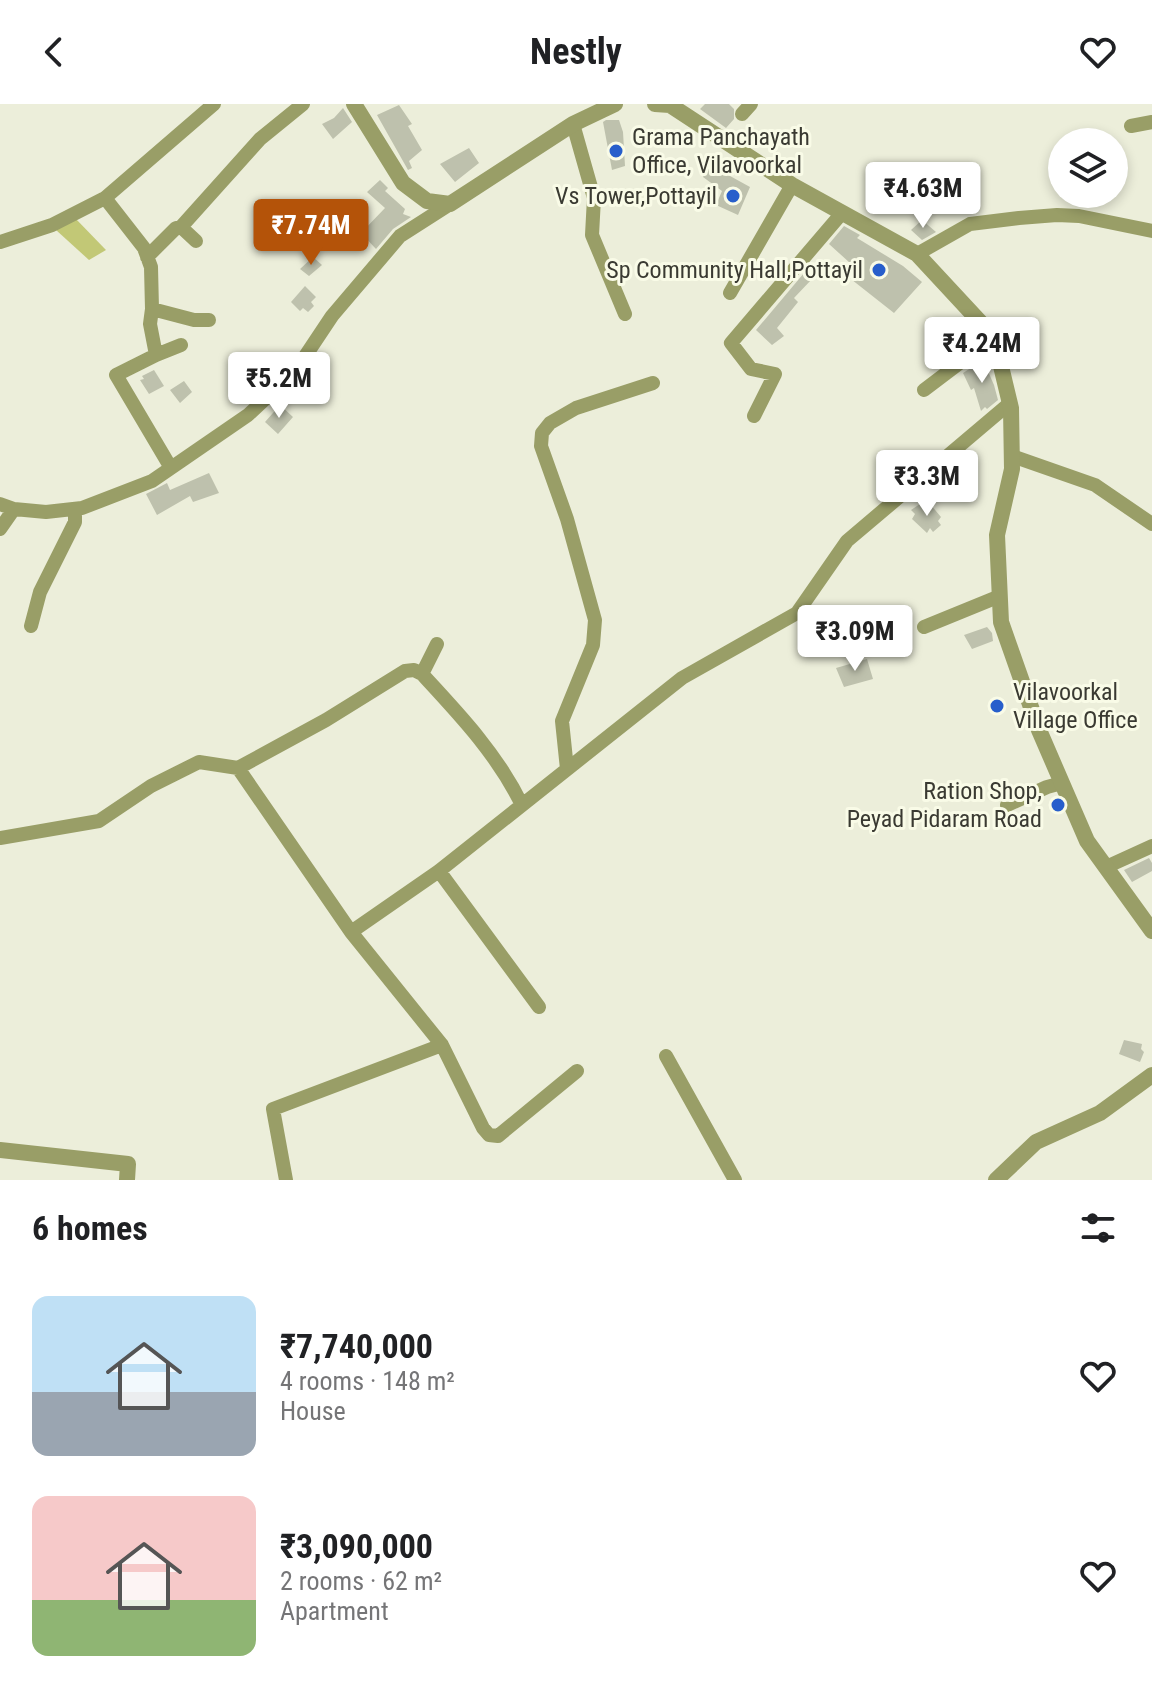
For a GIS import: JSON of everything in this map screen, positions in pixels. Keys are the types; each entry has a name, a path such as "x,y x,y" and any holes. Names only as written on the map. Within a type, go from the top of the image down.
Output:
{"street":[{"path":"0,242 52,225 105,198 214,104"},
{"path":"147,257 174,229 181,227 260,139 303,104"},
{"path":"354,104 403,183 427,201 450,204"},
{"path":"0,529 7,506 46,512 75,509 152,481 248,415 296,370 332,316 400,236 573,124 615,104"},
{"path":"655,104 670,105 792,185 917,254 994,337 1010,403 1012,456 1012,469 997,535 1001,622 1039,730 1087,841 1152,931"},
{"path":"1131,126 1152,122"},
{"path":"573,124 594,198 592,235 625,314"},
{"path":"730,293 792,185"},
{"path":"105,198 144,248 151,267 150,324 156,355"},
{"path":"754,416 775,374 751,369 731,343 842,213"},
{"path":"917,254 970,224 1057,215 1079,216 1152,231"},
{"path":"181,227 196,241"},
{"path":"152,309 194,320 209,320"},
{"path":"924,390 994,337"},
{"path":"171,468 116,375 181,345"},
{"path":"567,769 562,721 593,645 595,620 567,519 541,446 542,433 550,423 576,408 653,383"},
{"path":"351,932 439,871 682,678 797,613 847,541 1010,403"},
{"path":"1012,456 1095,485 1152,524"},
{"path":"31,626 40,592 75,522 75,509"},
{"path":"924,627 1000,596"},
{"path":"422,674 437,644"},
{"path":"0,838 99,821 151,786 199,762 238,768 326,720 405,671 414,670 422,674 478,735 507,774 522,805"},
{"path":"238,768 351,932 442,1045 489,1135 498,1136 577,1071"},
{"path":"1007,805 1062,783"},
{"path":"1106,867 1152,846"},
{"path":"439,871 539,1007"},
{"path":"286,1180 273,1109 442,1045"},
{"path":"666,1056 735,1180"},
{"path":"996,1180 1036,1142 1100,1113 1152,1075"},
{"path":"0,1150 128,1164 127,1180"}],"path":[{"path":"950,163 960,165 959,186 970,224"}],"shaded area":[{"path":"74,217 106,250 89,260 56,230"}],"building":[{"path":"705,104 729,104 734,109 734,119 726,128 700,109"},
{"path":"399,105 412,124 408,126 422,150 409,161 412,168 408,170 377,115"},
{"path":"343,108 352,122 333,139 322,124 334,118"},
{"name":"Grama Panchayath Office, Vilavoorkal","path":"619,120 623,132 625,166 612,170 603,122"},
{"path":"469,148 479,163 455,182 440,164"},
{"name":"Vs Tower,Pottayil","path":"712,161 723,167 721,171 750,187 738,215 716,205 722,191 703,177"},
{"path":"380,180 388,188 385,191 405,209 403,214 411,217 393,229 376,249 361,233 385,208 367,192"},
{"path":"922,220 936,232 922,240 911,230"},
{"path":"844,226 922,282 894,313 842,272 850,263 829,244"},
{"path":"313,257 322,265 309,276 300,269"},
{"path":"804,273 812,279 794,298 798,302 777,328 784,336 772,345 756,330"},
{"path":"305,286 316,297 311,302 314,306 308,312 303,308 300,311 291,302"},
{"path":"983,360 998,400 981,411 974,388 971,390 963,373"},
{"path":"154,370 164,386 149,394 140,380"},
{"path":"184,381 192,392 180,403 170,390"},
{"path":"280,405 293,417 278,434 265,422"},
{"path":"209,473 219,493 193,502 190,496 157,515 146,494 167,483 170,490"},
{"path":"920,504 925,509 930,504 941,517 938,521 941,525 933,532 930,528 927,533 912,519 915,514 911,510"},
{"path":"987,627 993,641 972,649 964,635"},
{"path":"867,659 873,679 844,687 836,668"},
{"path":"1149,858 1152,871 1132,882 1124,870"},
{"path":"1124,1040 1142,1044 1144,1052 1140,1062 1119,1054"}],"place":[{"name":"Grama Panchayath Office, Vilavoorkal","path":"616,151"},
{"name":"Vs Tower,Pottayil","path":"733,196"},
{"name":"Sp Community Hall,Pottayil","path":"879,270"},
{"name":"Vilavoorkal Village Office","path":"997,706"},
{"name":"Ration Shop, Peyad Pidaram Road","path":"1058,805"}]}
